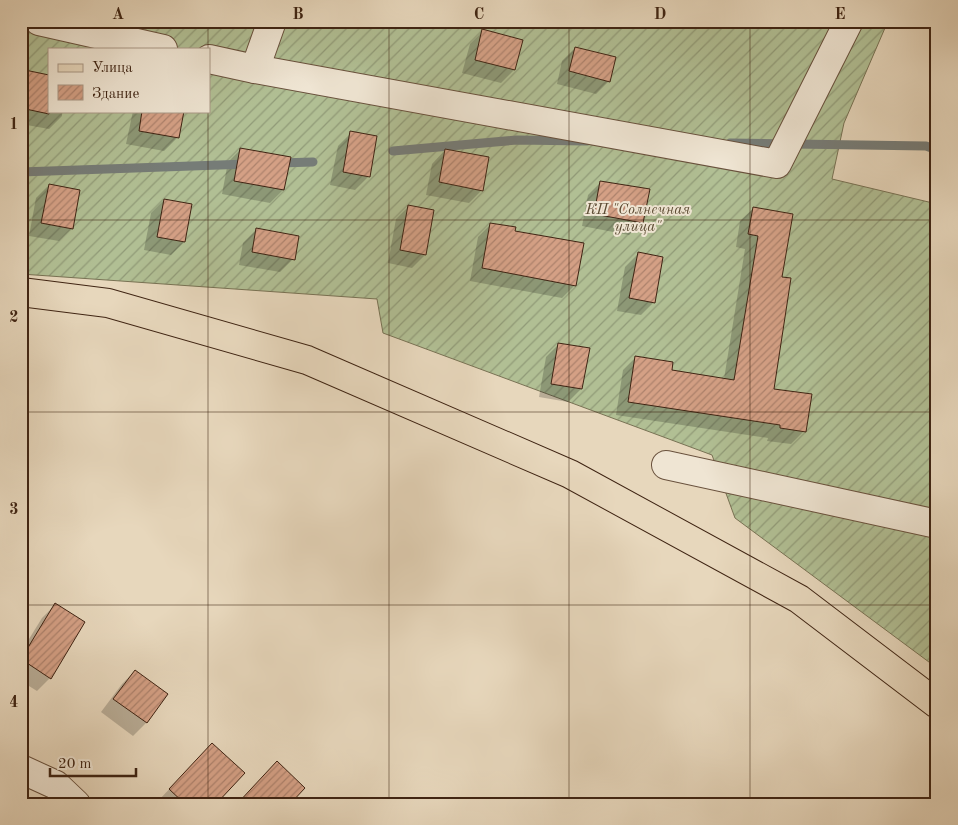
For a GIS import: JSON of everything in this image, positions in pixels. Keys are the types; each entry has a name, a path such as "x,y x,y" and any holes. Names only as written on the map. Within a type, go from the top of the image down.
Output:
{"main road":[{"path":"21,292 108,303 307,360 570,474 799,599 937,704"}],"street":[{"path":"39,21 160,48"},
{"path":"255,69 272,21"},
{"path":"210,59 777,164 849,21"},
{"path":"666,465 937,524"},
{"path":"21,769 56,785 76,804"}],"green space":[{"name":"КП \"Солнечная улица\"","path":"21,21 888,21 844,123 832,179 937,204 937,668 735,518 712,455 383,333 377,299 21,274"}],"building":[{"path":"482,29 523,40 515,70 475,60"},
{"path":"575,47 616,57 610,82 569,71"},
{"path":"25,70 48,75 49,114 21,108"},
{"path":"142,112 184,112 179,138 139,131"},
{"path":"350,131 377,136 370,177 343,172"},
{"path":"240,148 291,157 284,190 234,181"},
{"path":"445,149 489,157 483,191 439,182"},
{"path":"600,181 650,189 643,223 594,214"},
{"path":"49,184 80,190 73,229 41,223"},
{"path":"164,199 192,204 185,242 157,237"},
{"path":"408,205 434,210 426,255 400,250"},
{"path":"753,207 793,214 782,277 791,278 774,389 812,394 806,432 780,428 780,425 628,402 635,356 673,362 672,370 734,380 758,236 748,234"},
{"path":"490,223 516,227 515,231 584,243 576,286 482,268"},
{"path":"256,228 299,236 295,260 252,252"},
{"path":"638,252 663,257 655,303 629,298"},
{"path":"558,343 590,348 582,389 551,384"},
{"path":"55,603 85,622 51,679 21,659"},
{"path":"135,670 168,694 147,723 113,699"},
{"path":"212,743 245,773 216,804 185,804 169,789"},
{"path":"277,761 305,788 290,804 237,804"}],"waterway":[{"path":"393,151 517,140 587,141"},
{"path":"730,143 926,146 937,150"},
{"path":"279,163 313,162"},
{"path":"21,172 248,164"}]}
